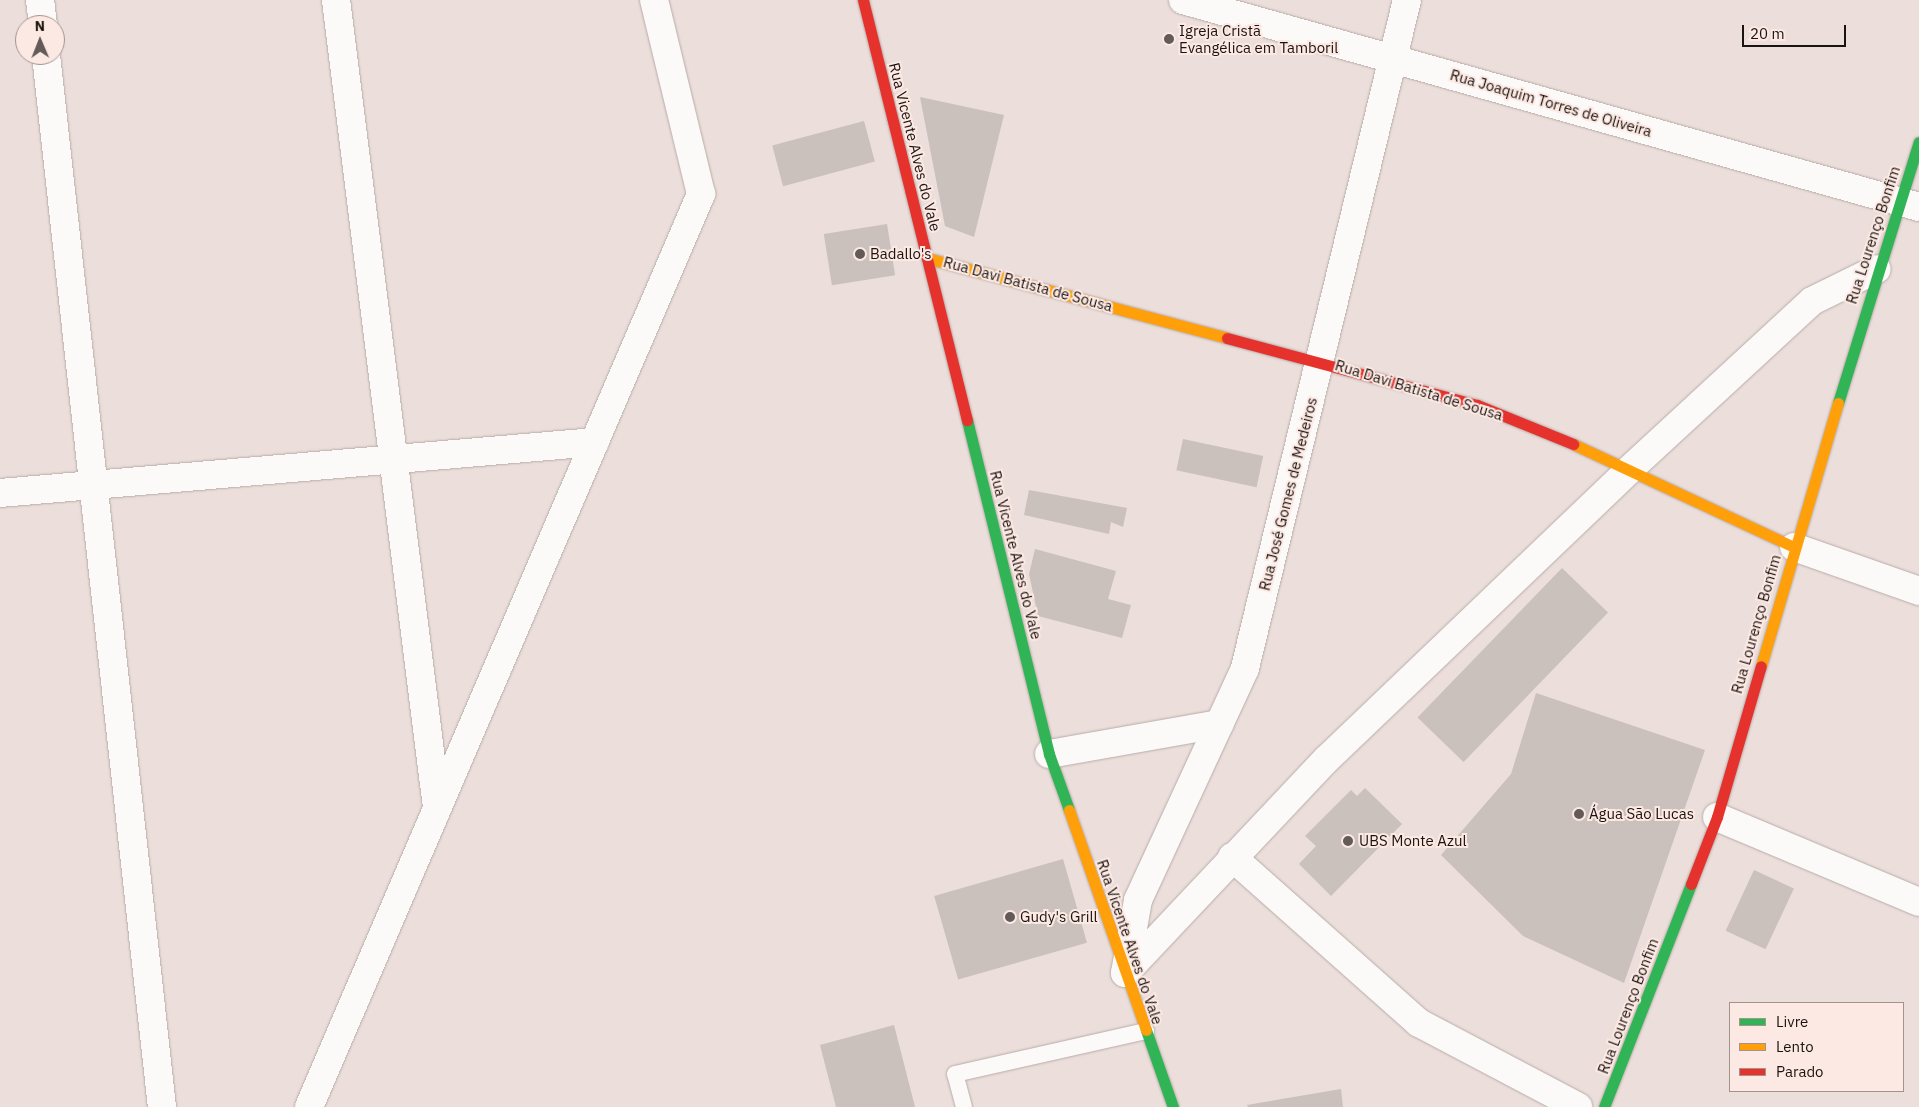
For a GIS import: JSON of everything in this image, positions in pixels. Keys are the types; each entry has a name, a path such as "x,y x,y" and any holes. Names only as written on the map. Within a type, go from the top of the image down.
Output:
{"street":[{"path":"40,0 42,15"},
{"path":"336,0 437,808"},
{"path":"309,1107 701,194 654,0"},
{"name":"Rua Vicente Alves do Vale","path":"864,0 1049,754 1173,1107"},
{"name":"Rua Joaquim Torres de Oliveira","path":"1183,0 1910,204"},
{"name":"Rua José Gomes de Medeiros","path":"1125,973 1138,900 1245,668 1321,361 1407,0"},
{"path":"47,65 162,1107"},
{"name":"Rua Lourenço Bonfim","path":"1604,1107 1717,817 1876,269 1910,204 1919,142"},
{"name":"Rua Davi Batista de Sousa","path":"927,258 1321,361 1478,405 1631,468 1794,547 1919,591"},
{"path":"1125,973 1232,857 1327,759 1631,468 1812,301 1876,269"},
{"path":"0,493 595,442"},
{"path":"1049,754 1219,724"},
{"path":"1717,817 1919,902"},
{"path":"1232,857 1419,1023 1578,1107"}],"lane":[{"path":"964,1107 955,1074 1146,1031"}],"building":[{"path":"920,97 1004,115 974,237 945,226"},
{"path":"864,121 875,162 783,186 772,146"},
{"name":"Badallo's","path":"887,224 895,275 832,285 824,234"},
{"path":"1183,439 1263,456 1257,487 1176,470"},
{"path":"1029,490 1127,508 1123,527 1111,522 1109,534 1024,515"},
{"path":"1035,549 1116,571 1108,599 1131,605 1122,638 1038,616 1029,574"},
{"path":"1562,568 1608,612 1464,762 1418,718"},
{"name":"Água São Lucas","path":"1536,693 1705,750 1624,983 1523,936 1441,855 1511,774"},
{"name":"UBS Monte Azul","path":"1365,788 1402,824 1331,896 1299,864 1316,846 1305,836 1351,790 1357,796"},
{"name":"Gudy's Grill","path":"1063,859 1087,943 958,980 934,896"},
{"path":"1754,870 1794,889 1766,949 1726,931"},
{"path":"894,1025 915,1107 836,1107 820,1045"},
{"path":"1341,1089 1343,1107 1248,1107 1247,1105"}],"traffic: fast":[{"path":"1838,403 1919,142"},
{"path":"967,420 1049,754 1069,810"},
{"path":"1604,1107 1691,884"},
{"path":"1146,1030 1173,1107"}],"traffic: slow":[{"path":"927,258 1227,338"},
{"path":"1761,666 1838,403"},
{"path":"1573,444 1794,547"},
{"path":"1069,810 1146,1030"}],"traffic: jam":[{"path":"863,0 967,420"},
{"path":"1227,338 1477,405 1573,444"},
{"path":"1691,884 1717,817 1761,666"}],"place":[{"name":"Igreja Cristã Evangélica em Tamboril","path":"1169,39"},
{"name":"Badallo's","path":"860,254"},
{"name":"Água São Lucas","path":"1579,814"},
{"name":"UBS Monte Azul","path":"1348,841"},
{"name":"Gudy's Grill","path":"1010,917"}]}
